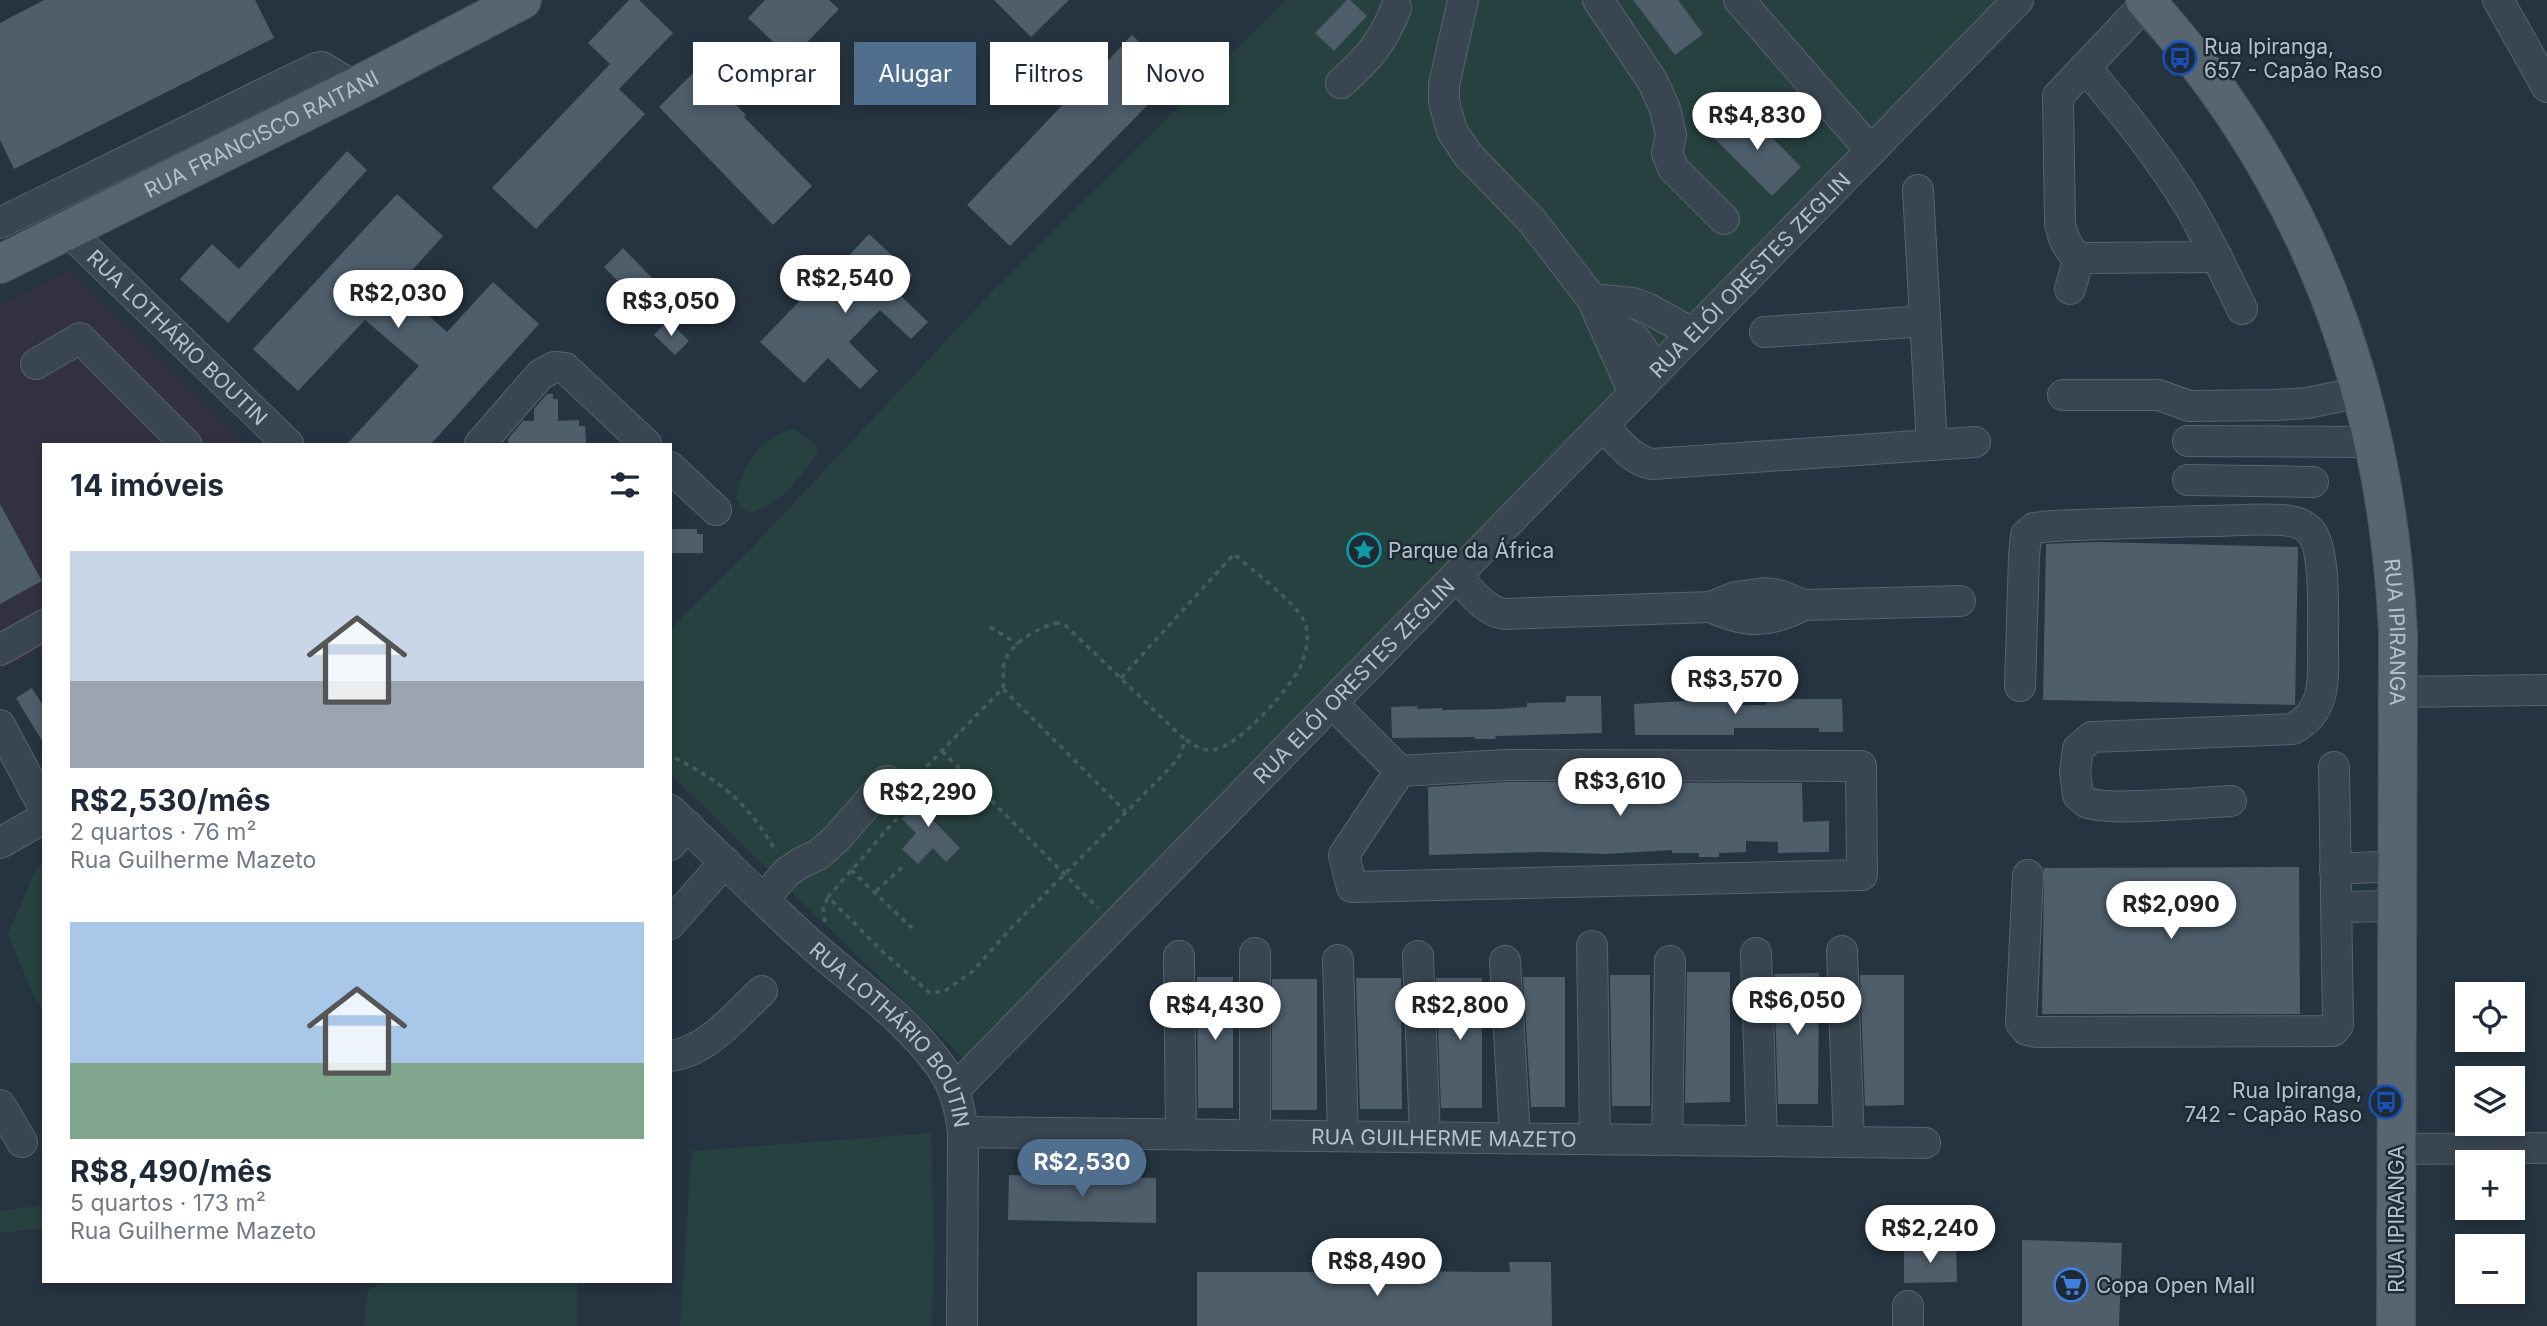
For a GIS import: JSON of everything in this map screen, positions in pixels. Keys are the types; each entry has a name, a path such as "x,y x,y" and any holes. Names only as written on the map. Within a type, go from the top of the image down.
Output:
{"main road":[{"name":"RUA FRANCISCO RAITANI","path":"0,264 355,87 522,0"},
{"name":"RUA IPIRANGA","path":"2146,1 2182,41 2251,137 2309,244 2332,300 2361,392 2390,525 2395,574 2399,692 2396,1326"}],"street":[{"path":"1463,0 1444,85 1444,102 1452,131 1468,155 1532,222 1597,309 1634,393"},
{"path":"1598,0 1653,82 1665,109 1671,135 1667,153 1673,168 1724,219"},
{"path":"1739,0 1871,151"},
{"name":"RUA ELÓI ORESTES ZEGLIN","path":"954,1090 2018,0"},
{"path":"2498,0 2547,87"},
{"path":"2146,1 2058,96 2060,223 2063,239 2071,252 2079,258 2217,257"},
{"path":"1341,83 1360,66 1387,33 1399,3"},
{"path":"3,214 316,68 322,67 355,87"},
{"path":"2085,67 2162,164 2217,257 2242,309"},
{"path":"1918,190 1932,445"},
{"name":"RUA LOTHÁRIO BOUTIN","path":"67,230 286,443"},
{"path":"2070,289 2079,258"},
{"path":"1597,309 1633,303 1692,334"},
{"path":"1597,309 1635,339 1657,370"},
{"path":"1765,332 1925,321"},
{"path":"36,363 80,338 185,443"},
{"path":"481,443 540,375 554,367 565,369 645,443"},
{"path":"2063,395 2159,396 2189,406 2307,403 2361,392"},
{"path":"2307,403 2310,442"},
{"path":"2187,522 2189,406"},
{"path":"1603,426 1634,456 1652,464 1975,442"},
{"path":"2188,441 2374,442"},
{"path":"672,469 716,510"},
{"path":"2188,480 2313,482"},
{"path":"2021,686 2026,535 2034,528 2281,520 2300,523 2313,533 2320,557 2323,658 2319,703 2306,722 2292,729 2092,737 2078,749 2075,772 2078,795 2085,802 2137,806 2231,801"},
{"path":"1456,576 1497,613 1711,607 1735,597 1765,593 1779,595 1804,605 1960,601"},
{"path":"0,650 42,626"},
{"path":"2399,692 2547,690"},
{"path":"1332,703 1400,771 1506,765 1861,766 1862,875 1352,887 1344,855 1400,771"},
{"path":"0,725 42,804"},
{"path":"2028,875 2021,1023 2027,1030 2333,1031 2338,1025 2334,767"},
{"path":"764,899 786,873 818,855 836,839 887,781"},
{"path":"0,843 42,819"},
{"name":"RUA LOTHÁRIO BOUTIN","path":"676,827 725,862 906,1027 929,1052 954,1090 961,1111 963,1132 962,1326"},
{"path":"672,921 725,862"},
{"path":"2335,869 2398,866"},
{"path":"2336,907 2398,906"},
{"path":"1592,946 1595,1139"},
{"path":"1842,951 1849,1142"},
{"path":"1255,953 1255,1135"},
{"path":"1756,953 1762,1141"},
{"path":"1179,956 1181,1134"},
{"path":"1418,957 1425,1137"},
{"path":"1338,960 1343,1136"},
{"path":"1505,961 1515,1138"},
{"path":"1667,1140 1670,961"},
{"path":"672,1056 685,1054 704,1044 762,991"},
{"path":"0,1105 22,1142"},
{"name":"RUA GUILHERME MAZETO","path":"963,1132 1925,1143"},
{"path":"2397,1149 2547,1148"}],"path":[{"path":"826,926 823,908 828,897 928,786 925,768 1003,688 1004,661 1018,644 1038,629 1055,623 1064,624 1183,737 1200,749 1212,750 1225,747 1249,730 1295,677 1308,639 1304,619 1234,554 1121,678"},
{"path":"990,627 1018,644"},
{"path":"1003,688 1125,811"},
{"path":"828,897 911,978 930,993 946,991 973,971 1012,927 1125,811 1133,806 1180,755 1185,744 1183,737"},
{"path":"942,751 1102,912"},
{"path":"674,758 720,784 739,800 767,836 786,873"},
{"path":"876,891 906,864"},
{"path":"852,870 912,928"}],"shaded area":[{"path":"69,270 245,443 42,443 42,649 0,672 0,306"}],"green space":[{"path":"1286,0 1999,0 966,1061 672,776 672,628 746,554 989,295 1180,105 1229,105 1229,57"},
{"path":"795,429 816,445 817,455 788,490 771,504 750,513 741,508 736,498 748,464 772,438"},
{"path":"42,864 42,1009 33,995 8,934 36,869"},
{"path":"931,1133 934,1250 932,1326 680,1326 692,1151"},
{"path":"42,1205 42,1228 0,1233 0,1211"},
{"path":"382,1283 577,1283 577,1326 364,1326 368,1290"}],"building":[{"path":"44,0 255,0 274,38 14,169 0,140 0,23"},
{"path":"629,0 639,0 673,33 619,89 645,114 536,229 492,188 610,64 588,43"},
{"path":"765,0 829,0 839,9 807,42 773,42 748,18"},
{"path":"994,0 1069,0 1031,37"},
{"path":"1347,0 1367,16 1334,51 1315,33"},
{"path":"1633,0 1678,0 1703,34 1675,55"},
{"path":"1132,35 1139,42 1125,42"},
{"path":"1122,46 1122,105 1148,105 1010,246 967,205 1063,105 1108,105 1108,61"},
{"path":"693,73 693,105 736,105 746,115 744,117 812,186 773,225 659,107"},
{"path":"1742,107 1801,167 1772,196 1713,137"},
{"path":"347,151 367,170 228,323 180,279 212,244 239,269"},
{"path":"397,194 443,236 397,287 447,332 493,282 539,324 432,443 348,443 419,366 365,320 298,391 253,349"},
{"path":"869,234 913,275 897,292 928,322 911,339 880,310 849,342 878,371 860,389 828,358 804,383 760,342 808,292 812,295"},
{"path":"623,248 653,279 634,298 604,267"},
{"path":"668,320 689,341 675,355 654,335"},
{"path":"547,394 553,394 553,399 558,399 558,421 579,420 579,426 585,426 586,443 508,443 508,439 523,421 534,421 534,409"},
{"path":"0,504 42,581 0,604"},
{"path":"672,529 697,529 697,534 703,534 703,553 672,553"},
{"path":"2097,542 2298,547 2295,705 2043,700 2046,544"},
{"path":"32,688 42,704 42,741 16,698"},
{"path":"1685,691 1709,691 1709,701 1734,701 1734,705 1766,705 1766,699 1842,699 1843,732 1819,732 1819,728 1734,728 1734,735 1635,735 1634,704 1685,701"},
{"path":"1566,696 1601,696 1602,733 1495,736 1496,739 1392,738 1391,707 1499,709 1527,707 1527,703 1566,702"},
{"path":"1506,782 1802,783 1803,822 1829,821 1829,852 1778,853 1778,842 1746,841 1746,852 1719,853 1719,857 1699,857 1699,853 1672,853 1672,850 1607,854 1543,852 1429,855 1428,787"},
{"path":"933,786 949,801 932,819 960,848 946,862 933,848 918,864 902,849 916,833 902,819"},
{"path":"2299,867 2300,1014 2042,1014 2044,868"},
{"path":"1687,972 1730,972 1730,1102 1685,1103"},
{"path":"1819,973 1818,1104 1778,1104 1774,974"},
{"path":"1610,975 1650,975 1650,1106 1612,1106"},
{"path":"1860,975 1904,975 1904,1105 1865,1106"},
{"path":"1197,977 1233,977 1233,1108 1198,1108"},
{"path":"1523,977 1565,977 1565,1107 1531,1107"},
{"path":"1356,978 1401,978 1402,1109 1360,1109"},
{"path":"1436,978 1482,978 1482,1108 1441,1108"},
{"path":"1272,979 1317,979 1317,1110 1272,1110"},
{"path":"1009,1175 1156,1178 1156,1223 1008,1220"},
{"name":"Copa Open Mall","path":"2022,1240 2122,1243 2119,1326 2022,1326"},
{"path":"1956,1246 1957,1282 1904,1283 1904,1247"},
{"path":"1509,1262 1551,1262 1552,1326 1197,1326 1197,1272 1319,1272 1319,1263 1360,1263 1361,1270 1510,1272"}],"place":[{"name":"Rua Ipiranga, 657 - Capão Raso","path":"2180,58"},
{"name":"Parque da África","path":"1364,550"},
{"name":"Rua Ipiranga, 742 - Capão Raso","path":"2386,1102"},
{"name":"Copa Open Mall","path":"2071,1285"}]}
